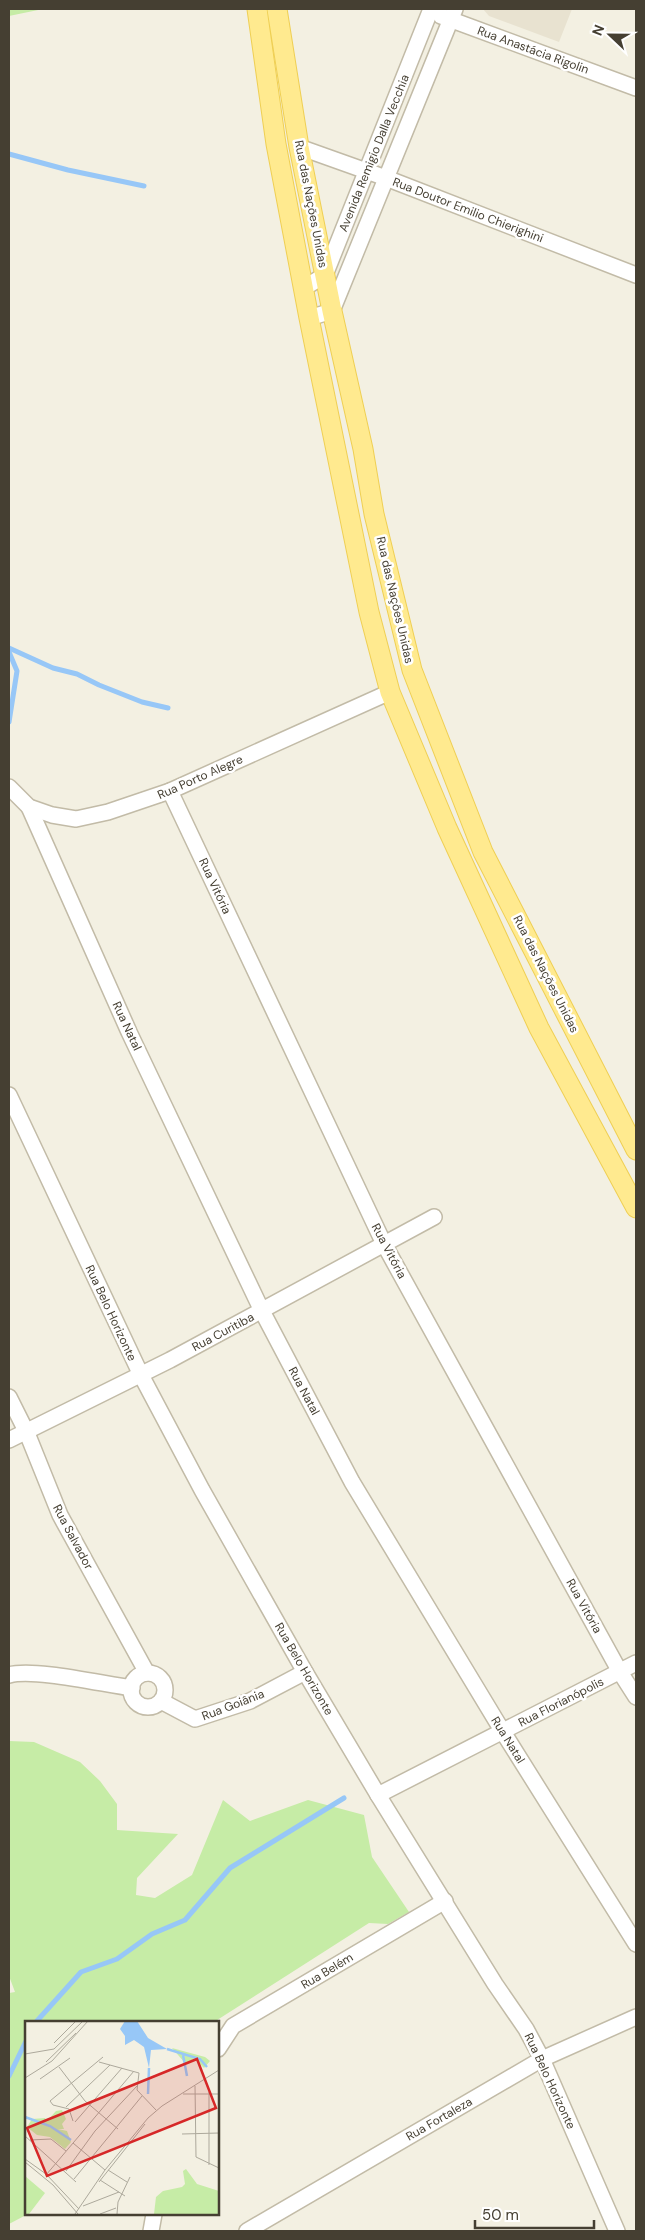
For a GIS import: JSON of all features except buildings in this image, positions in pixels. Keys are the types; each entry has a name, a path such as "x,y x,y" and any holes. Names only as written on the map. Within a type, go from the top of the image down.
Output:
{"main road":[{"name":"Rua das Nações Unidas","path":"257,9 276,144 309,318 369,612 390,692 447,828 539,1028 636,1208"},
{"name":"Rua das Nações Unidas","path":"277,9 300,147 332,311 363,450 374,514 412,670 483,852 636,1150"},
{"path":"447,828 446,812 450,807 454,807 461,813 483,852"}],"street":[{"name":"Rua Anastácia Rigolin","path":"431,11 452,14 636,88"},
{"name":"Avenida Remigio Dalla Vecchia","path":"325,275 368,172 431,11"},
{"name":"Avenida Remigio Dalla Vecchia","path":"332,311 452,14"},
{"name":"Rua Doutor Emilio Chierighini","path":"300,147 386,178 636,275"},
{"path":"304,288 325,275"},
{"path":"309,318 332,311"},
{"name":"Rua Porto Alegre","path":"9,787 29,807 52,815 76,820 140,802 170,791 390,692"},
{"name":"Rua Vitória","path":"170,791 384,1244 620,1672 636,1697"},
{"name":"Rua Natal","path":"29,807 129,1032 262,1311 352,1482 503,1732 636,1944"},
{"name":"Rua Belo Horizonte","path":"9,1096 141,1375 202,1490 305,1672 378,1795 495,1984 526,2029 542,2060 617,2231"},
{"name":"Rua Curitiba","path":"9,1440 141,1375 434,1216"},
{"name":"Rua Salvador","path":"9,1397 27,1432 60,1515 147,1673"},
{"name":"Rua Florianópolis","path":"378,1795 636,1664"},
{"name":"Rua Goiânia","path":"161,1701 195,1719 250,1701 305,1672"},
{"path":"9,1675 15,1673 47,1674 132,1688"},
{"path":"147,1673 156,1674 163,1681 166,1689 161,1701 149,1708 140,1706 134,1700 132,1688 133,1682 139,1676 147,1673"},
{"name":"Rua Belém","path":"219,2047 233,2026 445,1901"},
{"name":"Rua Fortaleza","path":"247,2231 542,2060 636,2017"},
{"path":"151,2231 154,2215"}],"shaded area":[{"path":"483,9 572,9 559,42 489,16"}],"green space":[{"path":"9,9 43,9 9,16"},
{"path":"9,1741 34,1742 80,1762 100,1781 117,1804 117,1830 178,1834 137,1878 136,1895 155,1898 192,1875 223,1800 250,1821 308,1800 364,1815 372,1857 409,1912 388,1924 369,1923 216,2021 25,2021 26,2215 9,2224 9,1993 15,1992 9,1976"}],"waterway":[{"path":"9,154 68,170 144,186"},
{"path":"9,648 53,668 77,674 142,702 168,708"},
{"path":"9,652 17,671 9,722"},
{"path":"37,2021 81,1972 117,1959 152,1934 185,1920 230,1868 344,1798"},
{"path":"9,2076 25,2043"}]}
